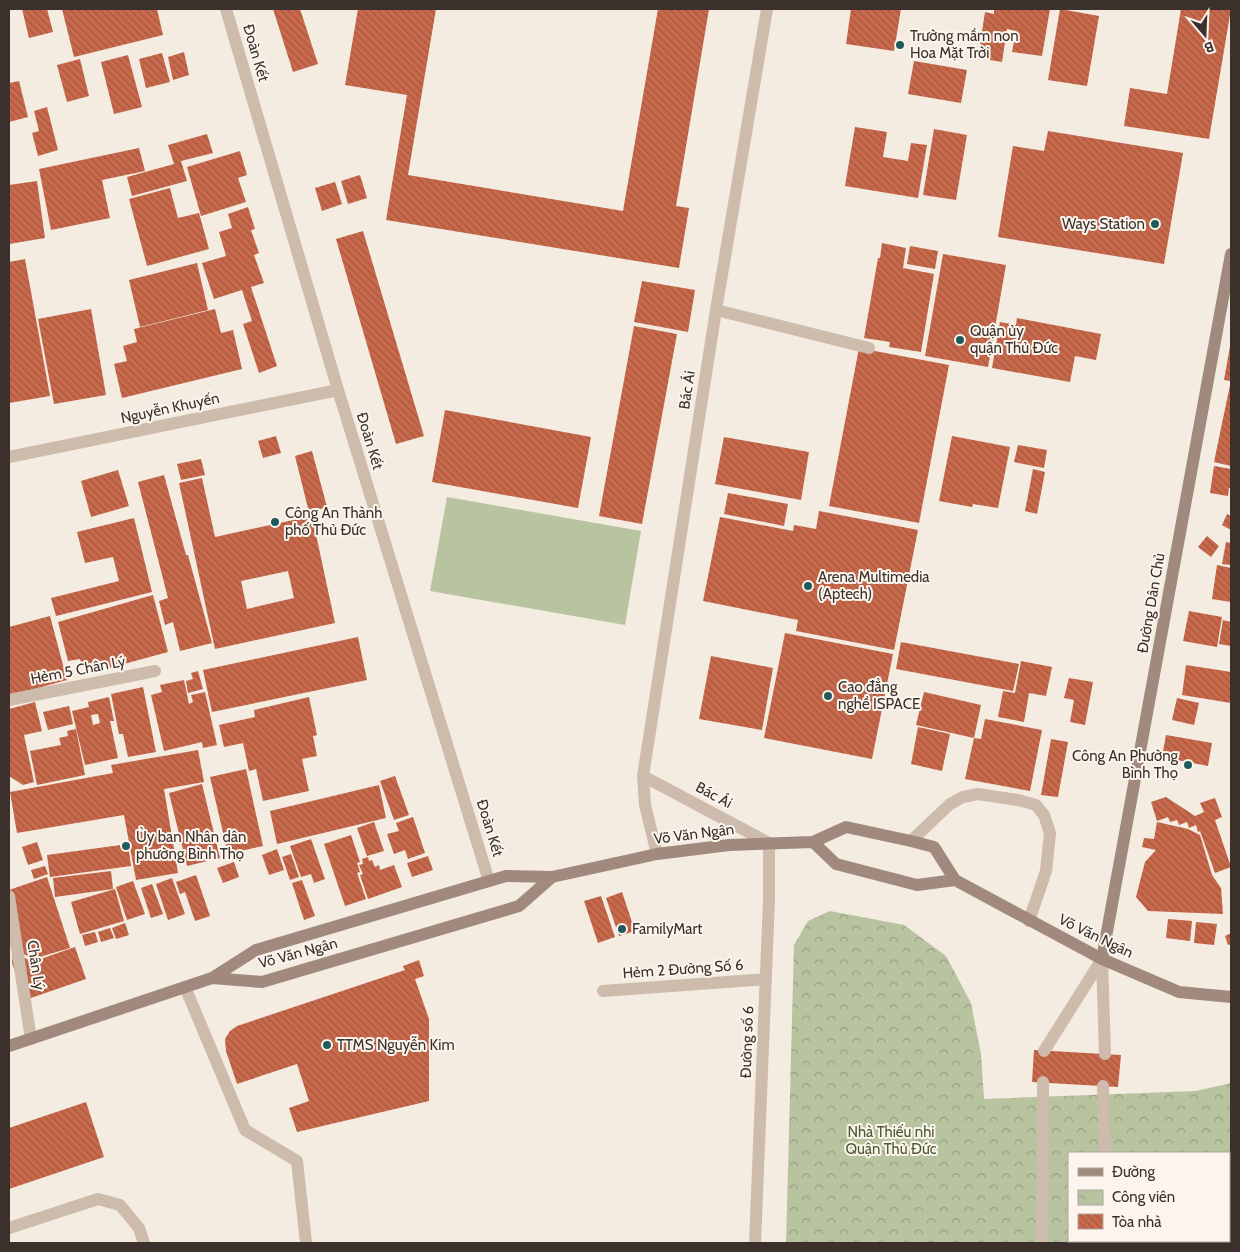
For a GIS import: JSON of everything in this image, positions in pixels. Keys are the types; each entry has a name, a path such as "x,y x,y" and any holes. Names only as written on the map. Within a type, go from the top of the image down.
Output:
{"main road":[{"name":"Đường Dân Chủ","path":"1102,959 1231,254"},
{"name":"Võ Văn Ngân","path":"212,978 256,950 506,876 552,877 657,854 729,845 813,842 846,826 934,847 955,880 1102,959 1179,992 1231,996"},
{"path":"813,842 836,864 917,885 955,880"},
{"name":"Võ Văn Ngân","path":"212,978 262,982 510,909 519,906 552,877"},
{"path":"9,1046 212,978"}],"street":[{"name":"Đoàn Kết","path":"226,9 338,390 489,881"},
{"name":"Bác Ái","path":"657,854 645,805 644,776 716,310 767,9"},
{"path":"716,310 869,348"},
{"name":"Nguyễn Khuyến","path":"9,457 338,390"},
{"name":"Hẻm 5 Chân Lý","path":"9,700 154,671"},
{"name":"Bác Ái","path":"644,776 769,843"},
{"path":"911,841 950,804 963,797 978,794 1018,800 1036,805 1044,814 1050,834 1046,871 1029,920"},
{"name":"Đường số 6","path":"755,1243 769,900 769,843"},
{"name":"Chân Lý","path":"9,896 31,1039"},
{"path":"1044,1051 1102,959"},
{"path":"1102,959 1105,1054"},
{"name":"Hẻm 2 Đường Số 6","path":"603,991 766,979"},
{"path":"185,986 245,1130 297,1161 306,1243"},
{"path":"1042,1243 1043,1082"},
{"path":"1103,1086 1105,1152"},
{"path":"9,1228 98,1199 120,1205 139,1228 144,1243"}],"green space":[{"path":"447,497 641,531 625,625 430,591"},
{"name":"Nhà Thiếu nhi Quận Thủ Đức","path":"830,911 904,925 946,956 971,1003 981,1054 984,1099 1196,1091 1231,1083 1231,1243 786,1243 794,945 808,921"}],"building":[{"path":"22,9 47,9 53,32 29,38"},
{"path":"62,9 157,9 163,35 74,57"},
{"path":"273,9 300,9 318,64 293,72"},
{"path":"358,9 436,9 408,175 623,211 658,9 709,9 676,206 689,208 679,268 386,220 407,95 345,85"},
{"path":"851,9 901,9 894,51 846,44"},
{"path":"994,9 1050,9 1042,56 1012,52 1016,31 1007,29 1002,62 978,58 985,12 994,14"},
{"path":"1060,9 1099,16 1087,86 1048,80"},
{"path":"1181,9 1231,9 1209,139 1124,126 1130,88 1167,94"},
{"path":"184,52 189,75 173,80 168,57"},
{"path":"162,53 170,82 146,88 139,59"},
{"path":"128,55 142,107 114,114 101,62"},
{"path":"80,59 89,96 67,102 57,65"},
{"path":"914,61 967,70 961,103 908,94"},
{"path":"19,81 28,117 9,122 9,83"},
{"path":"47,107 58,150 38,156 32,133 39,131 34,111"},
{"path":"855,127 887,132 883,157 908,161 911,143 927,145 918,198 845,186"},
{"path":"934,129 967,135 956,200 923,195"},
{"path":"1048,131 1183,153 1164,264 998,237 1013,146 1044,151"},
{"path":"207,134 213,153 181,161 187,181 132,196 127,177 174,164 168,145"},
{"path":"139,148 145,171 102,180 110,218 51,230 39,169"},
{"path":"240,151 247,175 238,178 246,202 201,216 187,167"},
{"path":"360,175 367,198 348,204 341,181"},
{"path":"37,181 45,238 9,244 9,185"},
{"path":"335,182 342,204 322,211 315,188"},
{"path":"170,188 178,218 199,213 209,249 147,266 129,199"},
{"path":"248,207 255,229 251,230 259,253 254,255 264,283 251,287 277,366 259,373 243,324 252,321 242,290 214,299 202,263 226,256 219,232 232,228 228,214"},
{"path":"363,231 424,436 396,444 336,239"},
{"path":"882,243 906,248 903,268 934,274 921,352 889,347 890,342 864,338"},
{"path":"910,246 938,251 935,269 907,264"},
{"path":"943,254 1006,265 988,367 925,356"},
{"path":"25,259 50,396 9,403 9,262"},
{"path":"197,263 208,310 140,327 129,280"},
{"path":"642,281 695,290 688,332 634,322"},
{"path":"91,309 106,395 54,404 38,319"},
{"path":"215,309 221,333 233,330 242,369 122,398 114,364 127,361 123,346 137,342 134,329"},
{"path":"1017,318 1101,334 1096,360 1075,356 1070,382 992,368 1000,322 1016,325"},
{"path":"634,326 677,334 642,524 599,516"},
{"path":"1231,346 1231,381 1224,380"},
{"path":"859,348 949,365 919,523 829,506"},
{"path":"1231,385 1231,466 1214,462"},
{"path":"445,410 591,437 578,508 432,482"},
{"path":"276,436 281,453 263,458 258,441"},
{"path":"952,436 1010,447 998,508 973,504 972,507 939,501"},
{"path":"724,437 809,452 801,500 715,484"},
{"path":"1018,445 1047,450 1044,468 1014,462"},
{"path":"312,451 327,507 309,512 295,456"},
{"path":"201,459 205,475 181,480 177,464"},
{"path":"1214,466 1231,469 1231,488 1229,488 1228,496 1210,493"},
{"path":"1033,469 1045,472 1037,514 1025,511"},
{"path":"118,470 129,506 91,517 81,481"},
{"path":"164,475 212,643 180,651 173,622 165,625 159,601 168,598 138,482"},
{"path":"202,478 215,537 312,516 335,623 215,649 179,483","holes":["288,571 294,598 247,609 241,581"]},
{"path":"728,493 788,504 784,526 724,514"},
{"name":"Arena Multimedia (Aptech)","path":"819,511 918,530 894,650 796,631 798,620 703,601 720,517 793,531 794,525 816,529"},
{"path":"1227,514 1231,516 1231,530 1222,525"},
{"path":"134,518 152,592 56,616 51,598 119,581 113,557 85,563 77,532"},
{"path":"1207,536 1219,546 1211,557 1198,547"},
{"path":"1226,542 1231,543 1231,565 1222,564"},
{"path":"1217,565 1231,568 1231,602 1212,599"},
{"path":"153,595 168,652 102,670 100,661 82,665 80,659 68,661 58,622"},
{"path":"1189,611 1222,617 1217,647 1183,641"},
{"path":"50,616 67,680 9,696 9,627"},
{"path":"1223,620 1231,622 1231,646 1219,644"},
{"name":"Cao đẳng nghề ISPACE","path":"785,633 893,654 872,759 764,738"},
{"path":"358,637 367,680 212,712 203,670"},
{"path":"901,642 1019,664 1013,691 896,669"},
{"path":"711,656 773,668 762,730 699,719"},
{"path":"1021,661 1052,667 1046,696 1029,693 1024,722 998,717 1003,691 1015,693"},
{"path":"1186,665 1231,672 1231,703 1182,695"},
{"path":"198,671 203,689 188,693 186,681 193,679 191,673"},
{"path":"1069,678 1093,682 1085,725 1070,722 1074,700 1064,698"},
{"path":"184,680 189,704 193,702 191,695 205,692 217,745 203,748 202,742 164,751 151,695 162,692 160,685"},
{"path":"143,687 156,752 128,757 123,734 119,734 111,694"},
{"path":"924,692 981,705 974,738 916,725"},
{"path":"109,697 114,721 110,721 118,758 85,765 72,711 89,707 88,702","holes":["98,714 100,723 93,725 91,715"]},
{"path":"309,697 317,735 313,736 317,756 302,759 309,791 263,801 256,769 249,771 243,743 224,747 219,725 255,717 254,710"},
{"path":"1177,698 1199,703 1194,725 1172,720"},
{"path":"35,702 42,731 24,735 34,782 23,785 9,776 9,709"},
{"path":"69,706 73,724 48,730 43,712"},
{"path":"985,719 1042,730 1030,791 965,779 974,738 981,739"},
{"path":"918,727 950,734 942,771 911,764"},
{"path":"76,729 85,775 37,785 30,751 61,745 59,738 68,736 67,731"},
{"path":"1166,735 1212,743 1208,766 1162,757"},
{"path":"1051,739 1068,742 1058,797 1041,795"},
{"path":"198,750 204,782 164,789 178,873 136,880 124,815 17,833 10,792 113,773 111,765"},
{"path":"246,769 263,846 228,854 210,777"},
{"path":"395,776 409,815 394,820 380,781"},
{"path":"202,784 220,858 187,866 169,793"},
{"path":"379,785 386,818 277,844 270,811"},
{"path":"1166,797 1195,816 1204,812 1200,803 1215,798 1222,817 1215,820 1231,867 1215,873 1200,831 1198,832 1196,825 1189,828 1187,822 1179,825 1177,820 1170,822 1168,817 1157,821 1151,802"},
{"path":"413,817 425,853 408,859 405,850 394,854 387,834 399,831 396,823"},
{"path":"374,822 384,851 367,856 357,828"},
{"path":"1157,822 1188,829 1200,835 1212,875 1221,888 1223,914 1148,911 1136,897 1145,862 1156,850 1142,847 1144,838 1154,839"},
{"path":"351,835 360,862 357,863 360,872 357,873 366,899 345,906 324,844"},
{"path":"311,839 325,879 314,883 311,874 301,877 290,846"},
{"path":"37,842 43,860 28,865 22,847"},
{"path":"128,844 131,866 50,877 47,855"},
{"path":"277,849 284,870 269,875 262,855"},
{"path":"291,854 299,877 290,880 282,857"},
{"path":"428,856 433,870 412,877 407,863"},
{"path":"368,857 369,861 372,860 375,867 379,865 380,870 394,865 402,887 368,899 360,875 363,874 359,865 363,864 362,859"},
{"path":"234,862 239,877 223,883 217,868"},
{"path":"45,866 48,874 34,879 31,870"},
{"path":"111,871 113,889 55,897 53,878"},
{"path":"196,875 210,916 195,921 185,892 180,894 176,882"},
{"path":"47,877 70,948 33,959 11,947 9,939 9,890"},
{"path":"172,878 185,914 168,920 156,884"},
{"path":"302,880 315,916 304,920 292,883"},
{"path":"133,881 145,914 127,920 116,887"},
{"path":"152,884 163,914 151,918 141,888"},
{"path":"115,889 124,921 80,934 71,902"},
{"path":"622,892 635,931 619,936 606,898"},
{"path":"601,896 615,937 598,943 584,901"},
{"path":"1168,919 1192,921 1190,941 1166,938"},
{"path":"1196,922 1217,924 1214,945 1194,943"},
{"path":"125,923 129,935 116,939 112,928"},
{"path":"110,928 114,938 101,942 98,932"},
{"path":"95,932 98,942 85,946 82,935"},
{"path":"1231,933 1231,944 1228,945 1225,936"},
{"path":"75,947 86,979 25,1000 12,963 13,951 32,962"},
{"name":"TTMS Nguyễn Kim","path":"419,960 424,976 415,979 429,1019 429,1101 297,1132 289,1108 309,1101 297,1064 237,1084 226,1051 225,1039 230,1031 237,1026 405,970 403,966"},
{"path":"1034,1050 1121,1055 1118,1087 1032,1082"},
{"path":"86,1102 104,1157 9,1189 9,1128"}],"place":[{"name":"Trường mầm non Hoa Mặt Trời","path":"900,45"},
{"name":"Ways Station","path":"1155,224"},
{"name":"Quận ủy quận Thủ Đức","path":"960,340"},
{"name":"Công An Thành phố Thủ Đức","path":"275,522"},
{"name":"Arena Multimedia (Aptech)","path":"808,586"},
{"name":"Cao đẳng nghề ISPACE","path":"828,696"},
{"name":"Công An Phường Bình Thọ","path":"1188,765"},
{"name":"Ủy ban Nhân dân phường Bình Thọ","path":"126,846"},
{"name":"FamilyMart","path":"622,929"},
{"name":"TTMS Nguyễn Kim","path":"327,1045"}]}
